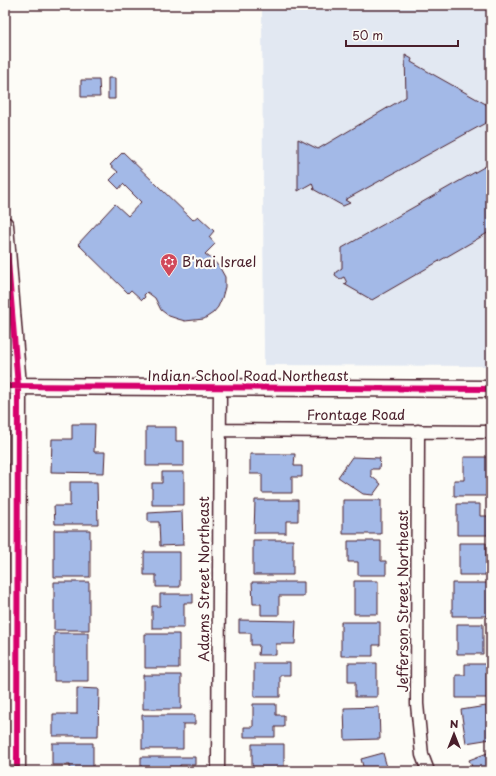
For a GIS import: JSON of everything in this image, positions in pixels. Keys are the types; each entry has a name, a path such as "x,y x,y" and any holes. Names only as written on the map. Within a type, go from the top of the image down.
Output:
{"street":[{"path":"5,225 12,386 17,771"},
{"name":"Indian School Road Northeast","path":"12,386 491,389"},
{"name":"Adams Street Northeast","path":"218,771 220,387"},
{"name":"Frontage Road","path":"220,430 491,432"},
{"name":"Jefferson Street Northeast","path":"418,431 417,704 422,755 428,771"}],"shaded area":[{"path":"262,5 491,5 491,366 264,365"}],"building":[{"path":"405,55 412,59 411,62 491,107 491,120 345,200 350,203 343,206 313,189 312,183 298,191 298,139 318,149 406,97"},
{"path":"108,78 115,78 115,99 108,99"},
{"path":"81,80 99,80 100,97 81,97"},
{"path":"123,152 193,220 198,216 214,231 209,237 215,244 205,254 220,268 225,277 225,287 218,307 213,313 204,319 185,321 169,316 161,310 155,298 147,292 142,300 131,290 128,293 78,244 115,204 128,216 141,202 123,184 119,189 110,180 118,172 110,165"},
{"path":"491,163 491,231 372,300 344,284 347,283 344,277 340,279 335,275 336,272 342,268 342,248"},
{"path":"72,424 95,424 94,452 105,452 104,473 51,472 52,439 72,439"},
{"path":"146,427 176,427 176,441 184,441 184,466 146,466"},
{"path":"250,454 295,454 294,466 302,466 302,477 292,477 292,493 262,493 262,474 250,474"},
{"path":"352,457 380,458 379,469 371,469 371,476 381,484 373,495 363,494 338,477"},
{"path":"464,457 490,457 490,496 454,496 454,480 464,480"},
{"path":"162,472 184,472 184,505 152,505 152,483 162,483"},
{"path":"70,482 97,482 98,524 55,524 54,506 70,506"},
{"path":"255,500 298,500 298,521 286,521 286,533 254,533"},
{"path":"343,500 381,500 381,534 343,534"},
{"path":"457,504 480,504 480,516 488,516 488,535 457,535"},
{"path":"182,511 183,545 160,546 159,522 148,522 148,513"},
{"path":"54,530 90,530 90,577 54,577"},
{"path":"253,540 293,540 293,575 253,575"},
{"path":"348,541 381,541 381,561 386,561 386,575 358,575 358,562 348,562"},
{"path":"459,543 486,543 486,575 459,575"},
{"path":"144,552 180,552 180,587 156,587 156,575 144,575"},
{"path":"354,581 378,581 378,614 354,614"},
{"path":"54,582 89,582 89,630 54,630"},
{"path":"252,582 304,582 304,596 279,596 279,615 261,615 261,604 253,604"},
{"path":"452,583 491,583 491,616 452,616"},
{"path":"160,594 193,594 193,603 184,603 184,628 152,628 152,606 160,606"},
{"path":"239,620 296,621 295,644 276,644 276,655 258,655 259,645 251,645 251,633 239,633"},
{"path":"341,622 380,622 380,645 373,645 373,656 341,656"},
{"path":"457,624 483,624 483,654 457,654"},
{"path":"54,633 88,633 88,681 54,681"},
{"path":"145,634 179,634 179,668 145,668"},
{"path":"254,663 290,663 290,675 280,675 280,697 254,697"},
{"path":"348,663 377,663 377,697 355,697 355,682 348,682"},
{"path":"465,664 487,664 487,698 456,698 456,675 465,675"},
{"path":"143,675 181,675 181,709 143,709"},
{"path":"77,688 99,689 98,736 53,736 53,714 77,714"},
{"path":"253,704 276,704 276,715 284,715 284,727 275,727 275,737 244,737 244,727 253,727"},
{"path":"486,706 489,728 491,727 491,739 466,743 461,710"},
{"path":"379,707 380,739 345,740 344,708"},
{"path":"142,715 195,715 195,724 183,724 183,749 142,749"},
{"path":"52,743 93,743 93,771 70,771 70,765 52,765"},
{"path":"252,744 284,744 284,768 277,768 277,771 252,770"},
{"path":"490,752 491,771 474,771 469,760"},
{"path":"383,753 388,771 361,771 364,770 361,759"},
{"path":"141,757 195,757 195,765 180,765 180,771 141,771"}],"cycle path":[{"path":"5,225 18,386 17,771"},
{"path":"5,386 491,389"}],"place":[{"name":"B'nai Israel","path":"169,277"}]}
